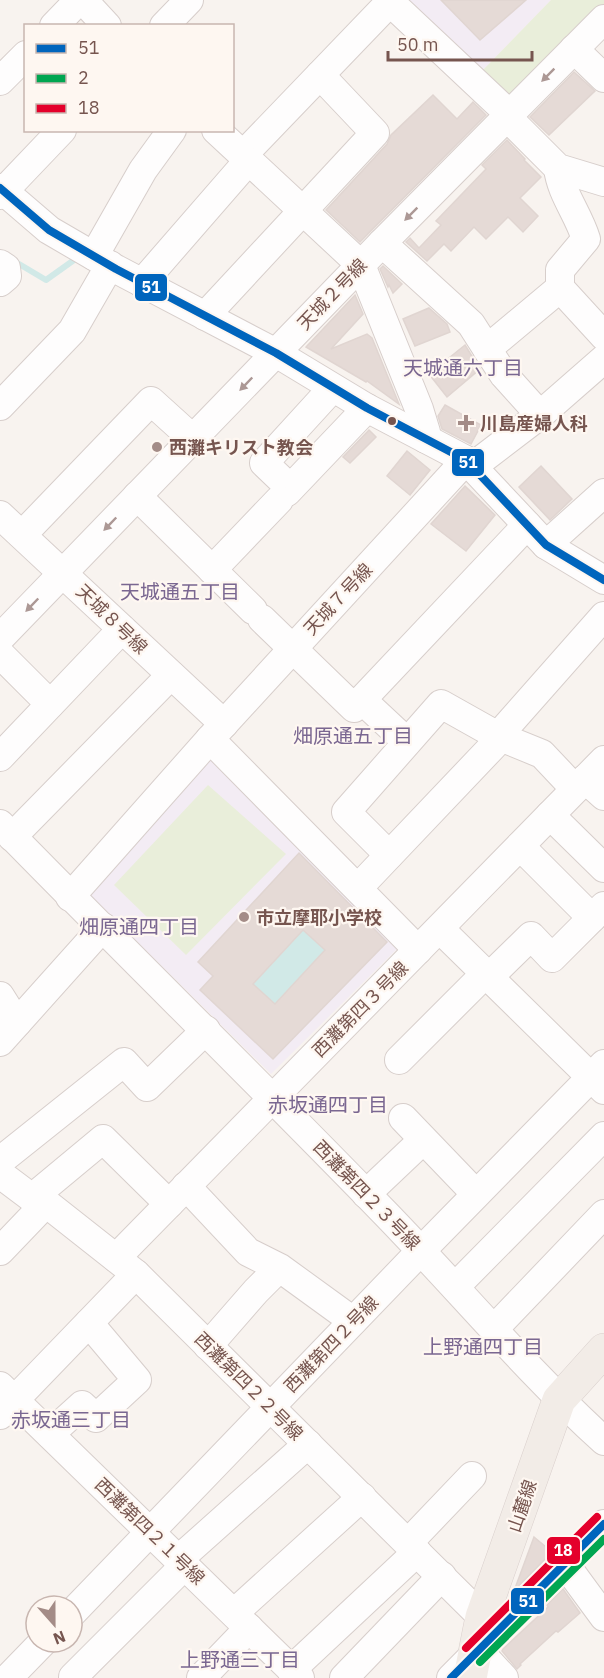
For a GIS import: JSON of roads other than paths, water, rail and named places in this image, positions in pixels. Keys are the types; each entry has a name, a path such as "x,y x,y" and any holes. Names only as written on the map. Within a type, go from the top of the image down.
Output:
{"main road":[{"name":"山麓線","path":"468,1665 482,1617 559,1400 604,1350"}],"street":[{"path":"56,24 81,0 105,24"},
{"path":"166,24 189,0"},
{"path":"142,283 245,158 389,1 509,114 512,122 558,168 604,182"},
{"name":"天城２号線","path":"0,638 382,243 604,19"},
{"path":"574,49 604,78"},
{"path":"0,81 24,57"},
{"path":"205,316 375,133 320,75"},
{"path":"60,132 1,191 49,230 102,261 276,353 367,408 476,461 527,525 553,539 604,580"},
{"path":"0,406 72,331 143,170 171,132"},
{"path":"218,132 361,265 426,435"},
{"path":"558,168 560,184 581,223 586,238 560,270 560,288 604,336"},
{"path":"382,243 471,324 504,375 540,415"},
{"path":"0,264 6,268 7,276 0,282"},
{"path":"487,349 560,288"},
{"name":"天城７号線","path":"70,897 292,649 476,461 540,415 604,359"},
{"path":"285,494 264,463 327,394"},
{"path":"8,526 151,401 193,439"},
{"path":"212,570 367,408"},
{"path":"553,539 604,493"},
{"path":"137,496 354,708 527,525"},
{"name":"天城８号線","path":"8,526 63,572 171,675 217,731 358,888 418,950"},
{"path":"358,888 496,741 604,616"},
{"path":"0,757 122,628"},
{"path":"0,654 50,705"},
{"path":"6,830 171,675"},
{"path":"362,700 407,742"},
{"path":"389,855 346,812 441,704 496,741 542,754 592,781"},
{"name":"西灘第四３号線","path":"5,1400 88,1323 177,1195 550,815 592,781"},
{"path":"550,815 604,868"},
{"name":"西灘第四２３号線","path":"6,830 421,1250 559,1400 604,1441"},
{"path":"399,1060 531,936 552,958 598,912 520,846"},
{"path":"8,1032 103,927"},
{"path":"440,929 487,975 600,1077"},
{"path":"0,996 8,1032"},
{"path":"0,1161 124,1062 147,1087 206,1030"},
{"name":"西灘第四２号線","path":"84,1600 476,1194 600,1077"},
{"path":"403,1118 476,1194"},
{"path":"455,1287 604,1136"},
{"path":"0,1251 39,1200 103,1139 248,1252 280,1268 353,1321"},
{"path":"366,1194 423,1140"},
{"name":"西灘第四２２号線","path":"0,1174 39,1200 126,1266 482,1617"},
{"path":"494,1329 604,1214"},
{"path":"208,1346 256,1290 272,1275"},
{"path":"50,1434 82,1405 96,1418 137,1380 88,1323"},
{"name":"西灘第四２１号線","path":"5,1400 50,1434 295,1674"},
{"path":"72,1677 182,1562 308,1444"},
{"path":"295,1674 413,1548 472,1476"},
{"path":"201,1678 241,1620 362,1497"},
{"path":"504,1678 468,1665 603,1527"},
{"path":"565,1564 604,1617"},
{"path":"344,1678 442,1576"},
{"path":"0,1673 6,1678 31,1654"}],"water":[{"path":"303,930 325,950 275,1004 253,984"}],"waterway":[{"path":"14,261 46,280 74,260"}],"place":[{"name":"川島産婦人科","path":"466,423"},
{"name":"西灘キリスト教会","path":"157,447"},
{"name":"市立摩耶小学校","path":"244,917"}],"district":[{"name":"天城通六丁目","path":"463,367"},
{"name":"天城通五丁目","path":"180,591"},
{"name":"畑原通五丁目","path":"353,735"},
{"name":"畑原通四丁目","path":"139,926"},
{"name":"赤坂通四丁目","path":"328,1104"},
{"name":"上野通四丁目","path":"483,1346"},
{"name":"赤坂通三丁目","path":"71,1419"},
{"name":"上野通三丁目","path":"240,1659"}]}
